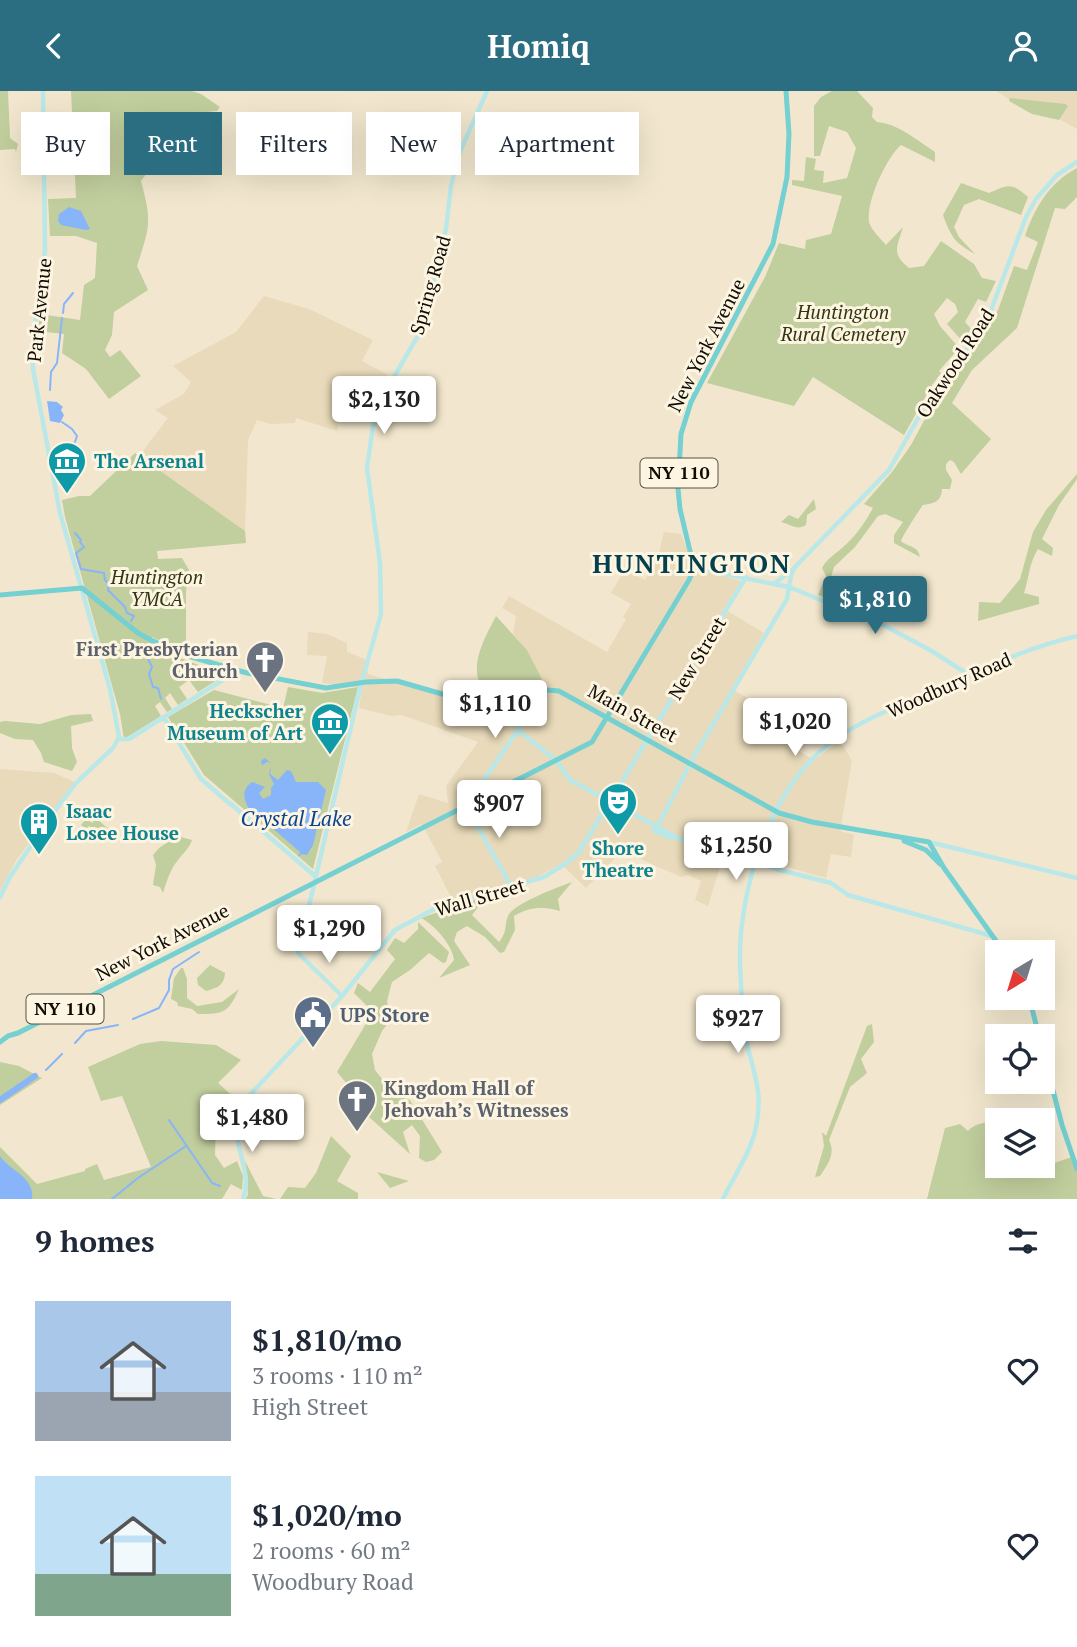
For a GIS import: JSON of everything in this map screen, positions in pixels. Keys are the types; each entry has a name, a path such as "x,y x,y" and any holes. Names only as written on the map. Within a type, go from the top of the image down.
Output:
{"main road":[{"name":"Park Avenue","path":"43,91 45,250 32,348 33,369 60,513 110,689 119,739"},
{"name":"Spring Road","path":"342,996 298,953 362,682 381,614 380,563 368,468 373,426 387,389 423,322 446,229 456,165 487,91"},
{"name":"New York Avenue","path":"0,1045 18,1033 315,879 592,742 689,581 694,568 678,489 681,434 691,402 773,244 787,177 789,134 786,91"},
{"name":"Oakwood Road","path":"657,828 690,763 787,599 791,575 795,568 889,470 930,397 987,321 1026,216 1036,198 1057,175 1077,162"},
{"path":"694,568 789,587 885,626 969,675"},
{"path":"775,583 795,568"},
{"name":"New Street","path":"648,739 746,577"},
{"path":"0,595 82,588"},
{"name":"Main Street","path":"82,588 138,633 188,656 237,671 326,688 362,682 397,681 483,703 525,691 546,689 569,695 774,811 795,819 929,842 995,940"},
{"name":"Woodbury Road","path":"723,1199 751,1141 758,1115 758,1084 742,1010 740,960 743,911 748,886 774,811 802,770 832,741 865,722 969,675 1034,648 1077,636"},
{"path":"110,751 237,671"},
{"path":"510,887 466,806 546,689"},
{"path":"164,718 201,779 315,879"},
{"path":"517,730 556,760 570,780 675,837 831,883 848,895 992,936"},
{"path":"0,897 36,837 73,787 119,739 129,739"},
{"name":"Wall Street","path":"243,1199 246,1185 236,1141 238,1117 247,1098 342,996 391,933 438,907 544,877 565,865 579,852 648,739"},
{"name":"Main Street","path":"888,835 921,848 944,868"},
{"path":"929,842 1077,878"},
{"path":"1054,1094 1077,1169"}],"shaded area":[{"path":"996,91 1077,91 1077,129 1025,100 1020,106"},
{"path":"264,296 309,309 373,340 362,361 388,375 380,395 351,385 337,431 296,418 295,423 271,424 257,420 248,440 245,531 139,456 168,418 155,410 184,394 191,382 173,366 236,332"},
{"path":"664,532 681,534 694,568 741,581 724,609 764,633 732,689 778,716 768,733 814,760 840,740 852,761 840,831 854,835 851,857 831,854 826,878 725,850 708,906 695,900 701,881 688,875 681,877 622,851 586,888 561,864 533,879 452,899 435,866 442,862 422,824 406,832 419,794 448,803 446,786 478,742 402,715 391,716 359,708 362,688 322,683 327,656 307,655 308,632 327,634 347,643 347,652 365,659 368,674 453,699 483,703 546,688 527,650 513,634 516,616 502,608 509,596 607,652 626,619 623,617 631,604 611,593 624,571 645,580 659,553"},
{"path":"0,769 54,773 75,782 17,859 0,891"}],"green space":[{"path":"0,91 8,91 10,138 18,144 16,152 15,149 0,150"},
{"path":"71,91 192,91 220,107 217,111 206,112 124,112 124,175 146,175 141,181 148,224 137,266 148,290 114,312 112,335 105,350 110,357 120,350 141,376 109,399 86,369 62,353 64,334 38,331 40,314 80,320 84,285 95,278 97,243 76,236 50,236 48,199 76,198 75,175 110,175 110,112 72,112"},
{"name":"Huntington Rural Cemetery","path":"832,91 857,91 873,108 872,117 877,122 900,129 935,152 935,162 901,145 895,151 878,181 871,203 869,222 876,234 886,245 903,227 897,250 903,263 909,268 924,266 941,241 974,264 982,278 996,281 986,302 978,299 965,322 973,331 964,343 947,324 958,312 955,304 947,298 934,314 940,326 959,348 939,371 941,373 904,435 813,377 794,406 707,383 765,277 779,243 805,249 806,240 831,234 842,196 792,185 792,180 804,181 806,157 816,159 814,170 824,171 823,183 847,178 856,148 847,132 829,126 820,156 814,156 814,106 821,97"},
{"path":"1010,98 1068,106 1059,120 1032,114 1009,101"},
{"path":"1077,168 1077,197 1065,209 1055,208 1017,328 972,370 952,403 991,439 961,474 954,462 950,460 946,464 946,470 952,480 950,489 942,489 937,501 923,505 901,541 915,549 920,557 894,543 894,535 903,522 885,514 878,516 855,547 834,567 829,584 841,604 818,595 826,576 822,568 863,524 873,508 864,504 892,472 911,445 934,402 985,333 998,310 1014,266 1027,270 1038,242 1025,236 1038,206 1058,181"},
{"path":"961,183 989,193 1010,186 1028,197 1021,215 979,199 964,205 954,227 959,237 975,254 954,239 943,215"},
{"name":"Huntington YMCA","path":"135,453 245,531 246,543 157,551 158,559 182,558 189,570 186,592 186,653 152,637 152,644 162,651 225,675 198,692 189,680 179,687 187,699 178,705 170,693 165,698 172,709 167,712 160,702 155,706 161,716 124,739 120,714 62,500 90,496"},
{"path":"1077,474 1077,479 1059,505 1042,539 1053,548 1052,556 1038,549 1031,565 1024,593 1039,597 1039,604 978,621 979,602 1000,603 1020,579 1033,532 1046,510"},
{"path":"814,499 816,509 807,515 806,525 797,527 781,522 789,515 798,519"},
{"path":"496,616 527,650 546,687 497,695 484,690 479,680 477,661"},
{"path":"288,687 322,693 358,687 313,869 204,775 168,717 214,690 283,708"},
{"path":"91,714 93,721 71,726 72,748 77,762 72,771 44,762 33,740 15,739 0,733 0,722 40,724 71,715"},
{"path":"87,818 92,823 96,818 114,834 107,842 89,826 86,829 81,825"},
{"path":"177,836 192,840 173,868 163,893 160,887 153,885 156,865 153,855"},
{"path":"572,882 558,899 560,911 536,908 514,916 515,930 504,952 500,953 485,937 467,926 457,932 454,941 470,965 439,978 454,960 453,954 442,936 421,918 476,899 479,906 472,915 499,942 505,932 508,916 518,906"},
{"path":"418,922 449,952 446,962 443,963 429,953 392,982 387,1001 391,1019 382,1031 372,1054 375,1070 395,1095 410,1100 442,1152 434,1160 426,1162 419,1158 420,1136 412,1125 403,1132 410,1154 369,1117 369,1110 337,1072 373,1012 354,993 358,983 370,992 395,959 387,950 395,938 404,943 418,929"},
{"path":"210,965 225,973 219,986 206,991 198,985 197,978"},
{"path":"181,968 187,979 187,998 197,1006 222,1002 239,989 232,1003 224,1011 198,1014 192,1009 178,1006 177,1002 171,999 174,978"},
{"path":"872,1024 874,1042 861,1059 867,1073 850,1087 829,1140 832,1150 830,1159 820,1176 815,1177 824,1146 822,1132 826,1136 867,1026"},
{"path":"161,1041 216,1045 241,1060 218,1083 237,1100 232,1123 216,1121 215,1155 224,1168 237,1161 243,1176 242,1190 231,1184 222,1199 0,1199 0,1147 37,1184 85,1171 97,1164 104,1180 151,1167 122,1096 101,1101 88,1067 140,1044"},
{"path":"0,1062 19,1066 42,1078 0,1105"},
{"path":"985,1122 985,1178 1055,1178 1055,1163 1072,1157 1077,1167 1077,1199 927,1199 945,1128 960,1124 968,1131"},
{"path":"331,1136 351,1156 337,1181 358,1193 358,1199 280,1199 288,1187 305,1188 316,1173"},
{"path":"245,1161 263,1196 277,1199 246,1199 248,1194"},
{"path":"377,1172 409,1181 390,1188"}],"water":[{"path":"69,207 81,211 90,229 61,225 58,221 59,214"},
{"path":"47,401 57,402 63,407 61,410 64,415 60,423 50,421"},
{"name":"Crystal Lake","path":"271,766 270,774 278,780 287,770 291,771 296,782 318,782 326,790 313,845 307,855 298,857 300,852 246,804 245,791 252,782 265,787 259,793 263,799 271,795 274,784 269,774"},
{"path":"0,1156 30,1185 32,1199 0,1199"}],"waterway":[{"path":"63,313 64,304 73,293"},
{"path":"50,390 51,372 57,363 62,318"},
{"path":"59,469 59,462 77,436 62,422"},
{"path":"75,533 84,547 76,553 81,569 104,573 109,584 108,590 125,607 127,613 134,616 131,621"},
{"path":"143,648 152,667 149,674 153,687 158,688 161,699"},
{"path":"133,1019 159,1008 169,990 173,969 199,952"},
{"path":"75,1043 86,1031 118,1025"},
{"path":"46,1070 62,1054"},
{"path":"0,1100 35,1076"},
{"path":"169,1120 212,1183 220,1186"},
{"path":"112,1199 186,1146"}],"place":[{"name":"The Arsenal","path":"67,495"},
{"name":"First Presbyterian Church","path":"265,694"},
{"name":"Heckscher Museum of Art","path":"330,756"},
{"name":"Shore Theatre","path":"618,836"},
{"name":"Isaac Losee House","path":"39,856"},
{"name":"UPS Store","path":"313,1049"},
{"name":"Kingdom Hall of Jehovah’s Witnesses","path":"357,1133"}],"district":[{"name":"HUNTINGTON","path":"692,564"}]}
